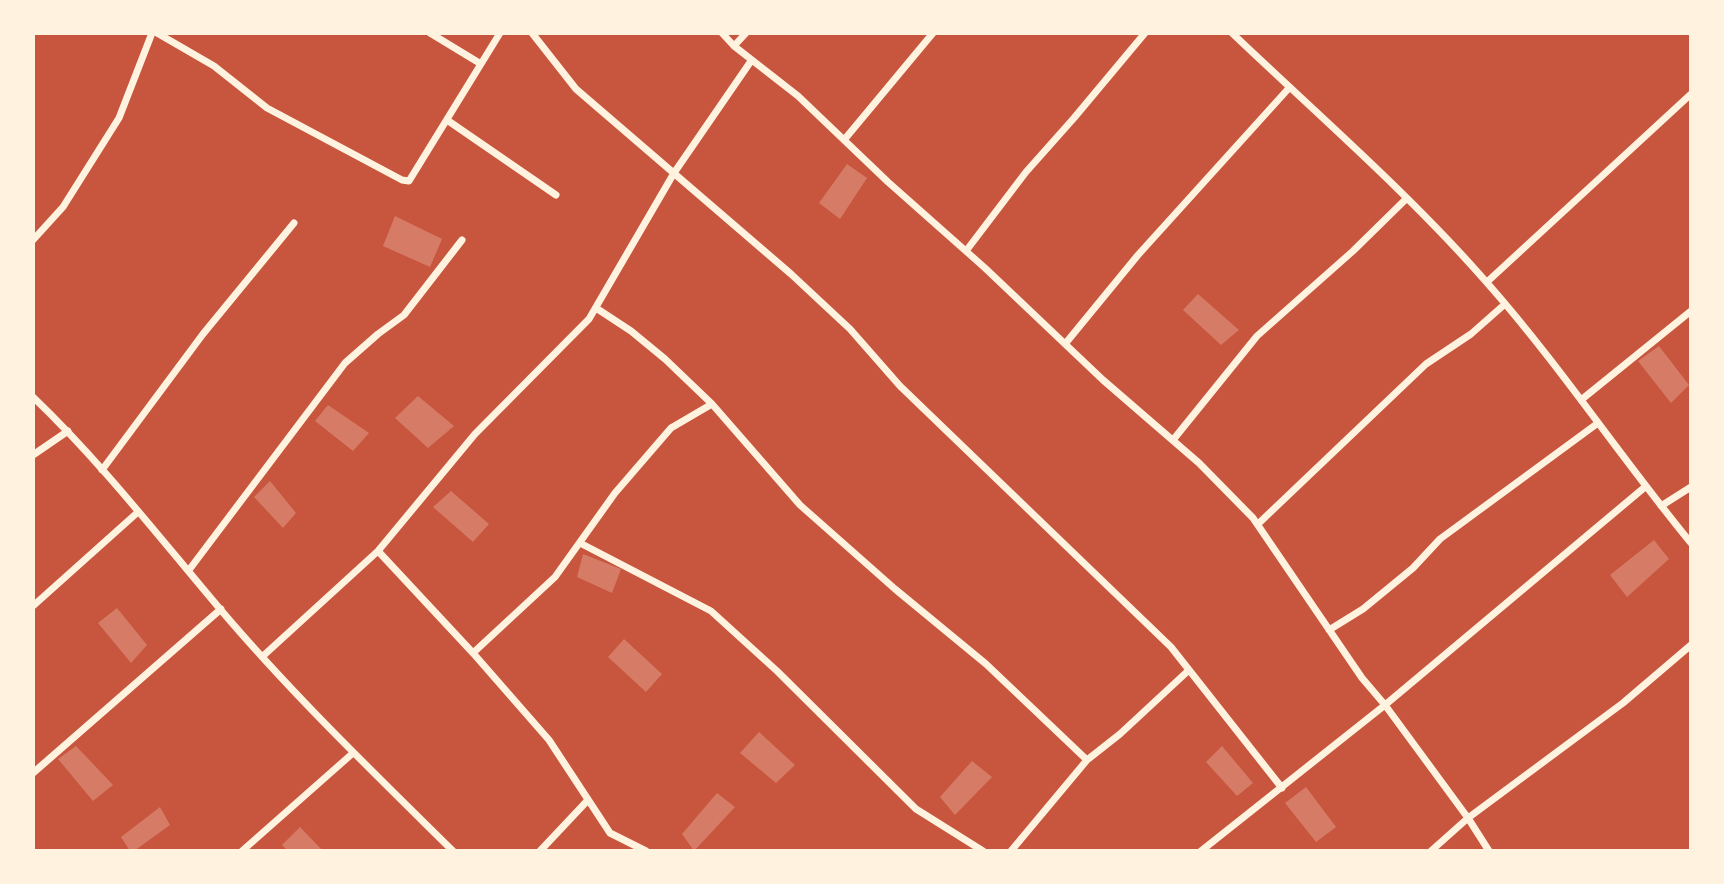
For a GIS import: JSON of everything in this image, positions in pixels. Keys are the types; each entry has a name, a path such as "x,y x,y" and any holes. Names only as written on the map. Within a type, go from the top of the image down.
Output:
{"street":[{"path":"33,240 63,207 119,118 155,33 214,66 267,108 402,180 409,181 499,33"},
{"path":"430,33 481,64"},
{"path":"532,33 576,89 791,274 849,329 900,386 1161,638 1282,788"},
{"path":"722,33 751,61 798,96 1065,344 1199,463 1258,524 1362,678 1468,818 1489,851"},
{"path":"734,46 746,33"},
{"path":"844,140 933,33"},
{"path":"966,251 1026,172 1145,33"},
{"path":"1232,33 1487,282 1541,346 1645,487 1691,543"},
{"path":"263,656 378,551 475,434 589,319 674,173 751,61"},
{"path":"1065,344 1138,255 1289,88"},
{"path":"1487,282 1691,94"},
{"path":"447,120 556,195"},
{"path":"1173,440 1257,337 1406,200"},
{"path":"102,470 204,334 294,223"},
{"path":"189,570 345,363 404,315 462,240"},
{"path":"1258,524 1426,364 1471,334 1506,304"},
{"path":"596,308 631,331 665,359 712,404 800,505 895,589 986,664 1087,760"},
{"path":"1581,400 1691,311"},
{"path":"33,397 68,431 263,656 353,753 453,851"},
{"path":"473,653 555,577 615,493 671,428 712,404"},
{"path":"1329,630 1363,609 1413,568 1440,539 1598,423"},
{"path":"33,455 68,431"},
{"path":"1202,851 1385,705 1645,487"},
{"path":"1661,506 1691,487"},
{"path":"33,606 138,512"},
{"path":"580,542 711,611 777,671 916,809 983,851"},
{"path":"378,551 473,653 548,740 610,834 646,851"},
{"path":"33,773 221,609"},
{"path":"1431,851 1468,818 1623,703 1691,645"},
{"path":"1011,851 1087,760 1120,734 1189,670"},
{"path":"242,851 353,753"},
{"path":"540,851 588,800"}],"building":[{"path":"847,164 867,178 840,219 819,203"},
{"path":"395,216 442,239 430,267 383,246"},
{"path":"1198,294 1239,330 1221,345 1183,310"},
{"path":"1659,346 1689,385 1671,403 1638,361"},
{"path":"418,396 454,426 428,448 395,418"},
{"path":"328,405 369,433 353,451 315,421"},
{"path":"270,481 296,513 283,528 254,497"},
{"path":"451,491 489,524 473,542 433,507"},
{"path":"1654,540 1669,559 1627,597 1610,575"},
{"path":"583,554 621,569 612,593 577,577"},
{"path":"117,608 147,645 131,663 98,623"},
{"path":"624,639 662,674 646,692 608,657"},
{"path":"759,732 795,765 776,783 740,753"},
{"path":"76,746 113,785 93,801 58,759"},
{"path":"1222,746 1253,783 1237,796 1206,762"},
{"path":"972,761 992,777 955,815 940,797"},
{"path":"1306,787 1336,827 1316,842 1285,803"},
{"path":"717,793 735,807 694,851 682,834"},
{"path":"160,807 170,825 134,851 130,851 121,837"},
{"path":"300,827 323,851 288,851 282,845"}]}
